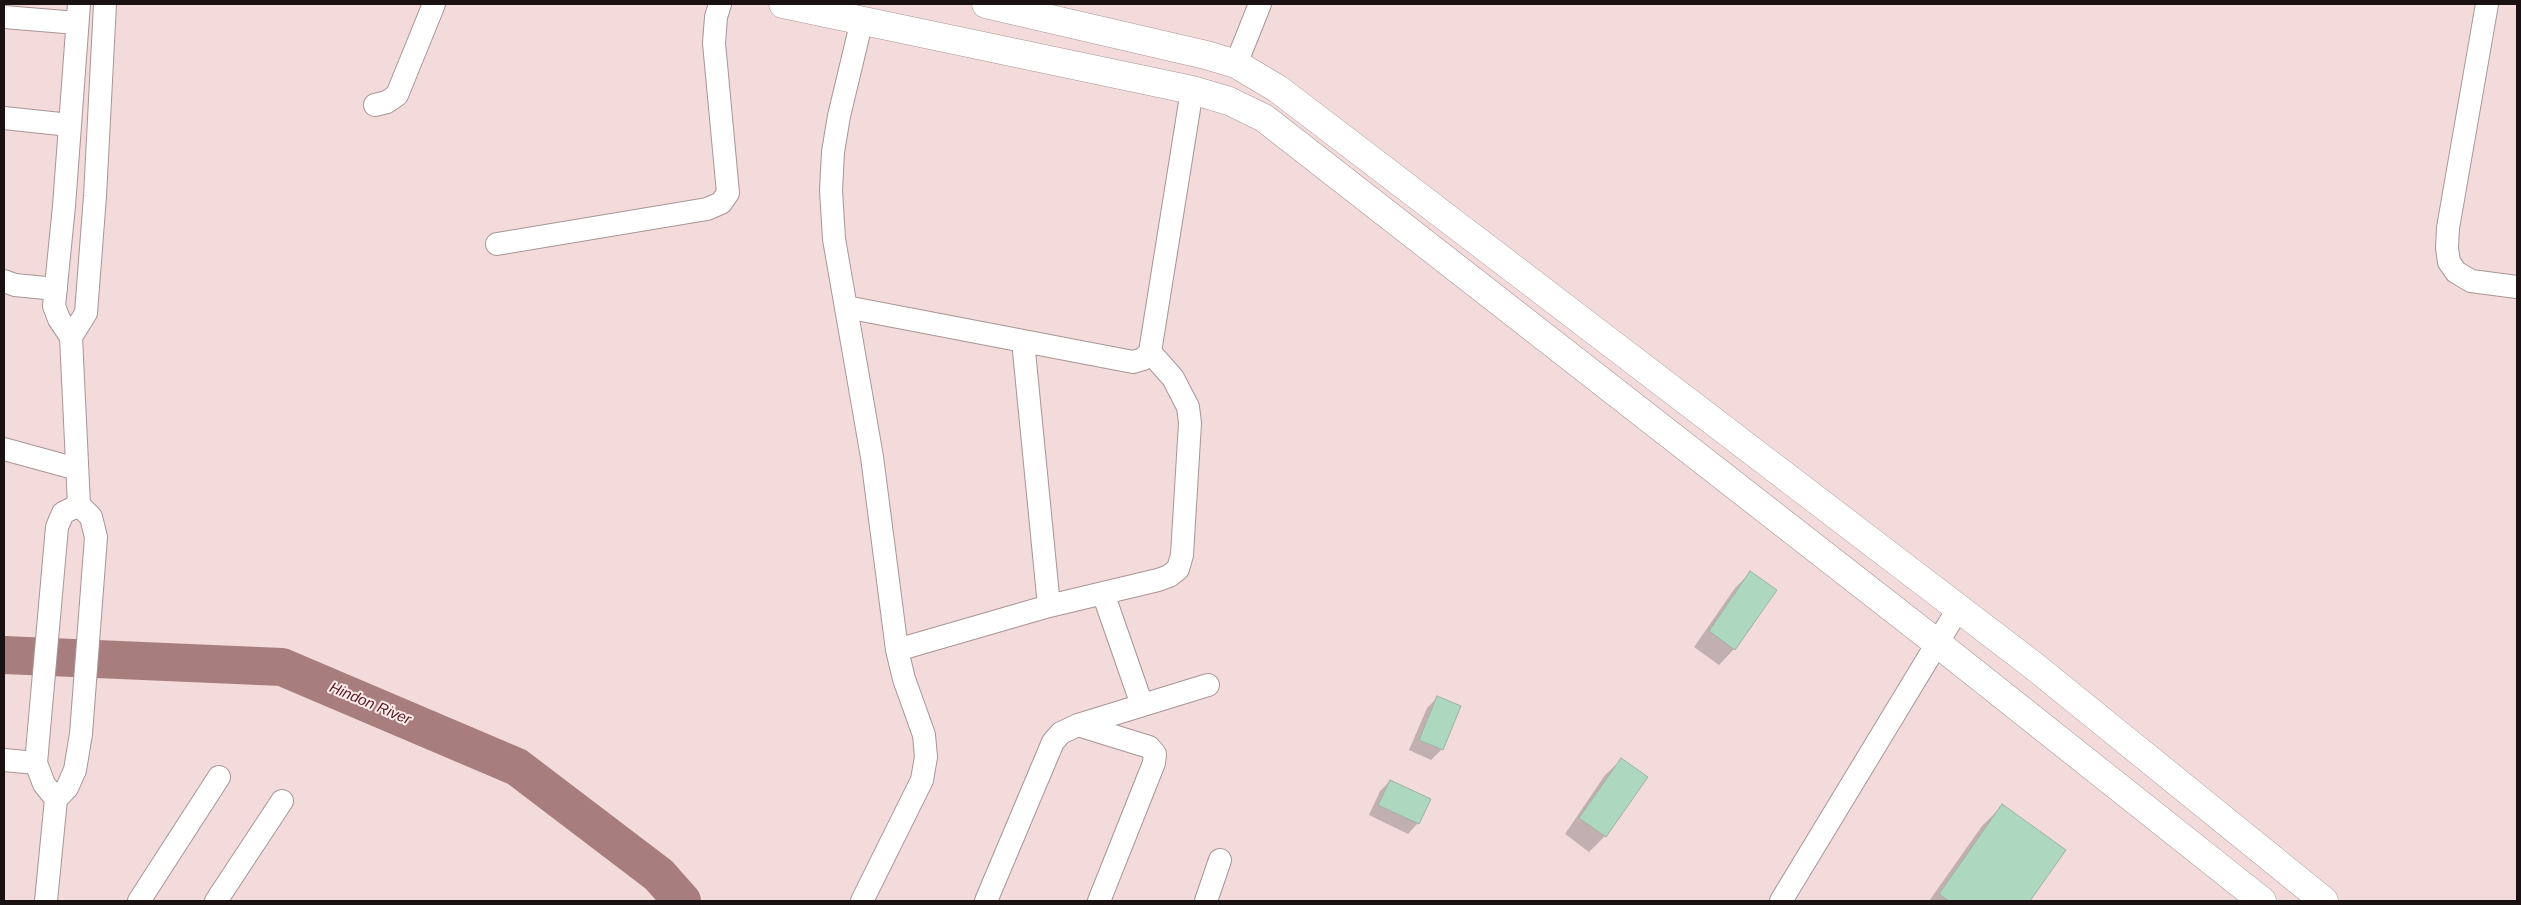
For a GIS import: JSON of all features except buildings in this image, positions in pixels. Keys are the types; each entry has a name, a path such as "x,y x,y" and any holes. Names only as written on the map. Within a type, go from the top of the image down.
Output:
{"highway":[{"path":"782,4 1192,90 1230,101 1264,118 1937,643 2262,901"},
{"path":"986,4 1236,64 1278,89 2034,666 2324,901"}],"street":[{"path":"71,337 86,313 95,196 105,4"},
{"path":"375,105 388,102 397,95 434,4"},
{"path":"497,244 707,209 721,203 728,193 714,43 716,17 720,4"},
{"path":"1236,64 1260,4"},
{"path":"2488,4 2448,228 2447,248 2449,262 2456,272 2471,281 2517,288"},
{"path":"4,17 78,13 54,306 59,319 71,337 79,505 91,518 96,537 80,734 75,770 67,788 56,800 46,901"},
{"path":"862,20 839,116 832,181 834,239 872,457 898,650 904,679 924,735 926,757 922,780 862,901"},
{"path":"846,307 1133,362 1143,359 1150,352 1192,90"},
{"path":"4,118 70,125"},
{"path":"4,281 14,285 56,290"},
{"path":"1022,340 1049,606"},
{"path":"898,650 1049,606 1169,576 1178,569 1182,556 1190,423 1188,407 1173,378 1150,352"},
{"path":"4,449 77,469"},
{"path":"56,800 44,784 36,763 38,737 57,527 63,513 79,505"},
{"path":"1103,592 1142,705"},
{"path":"1781,901 1958,608"},
{"path":"986,901 1053,742 1061,733 1078,725 1208,685"},
{"path":"1078,725 1149,747 1155,754 1154,763 1099,901"},
{"path":"4,760 36,763"},
{"path":"139,901 219,777"},
{"path":"216,901 282,801"},
{"path":"1206,901 1220,860"}],"waterway":[{"name":"Hindon River","path":"4,655 282,667 517,767 659,875 682,901"}]}
